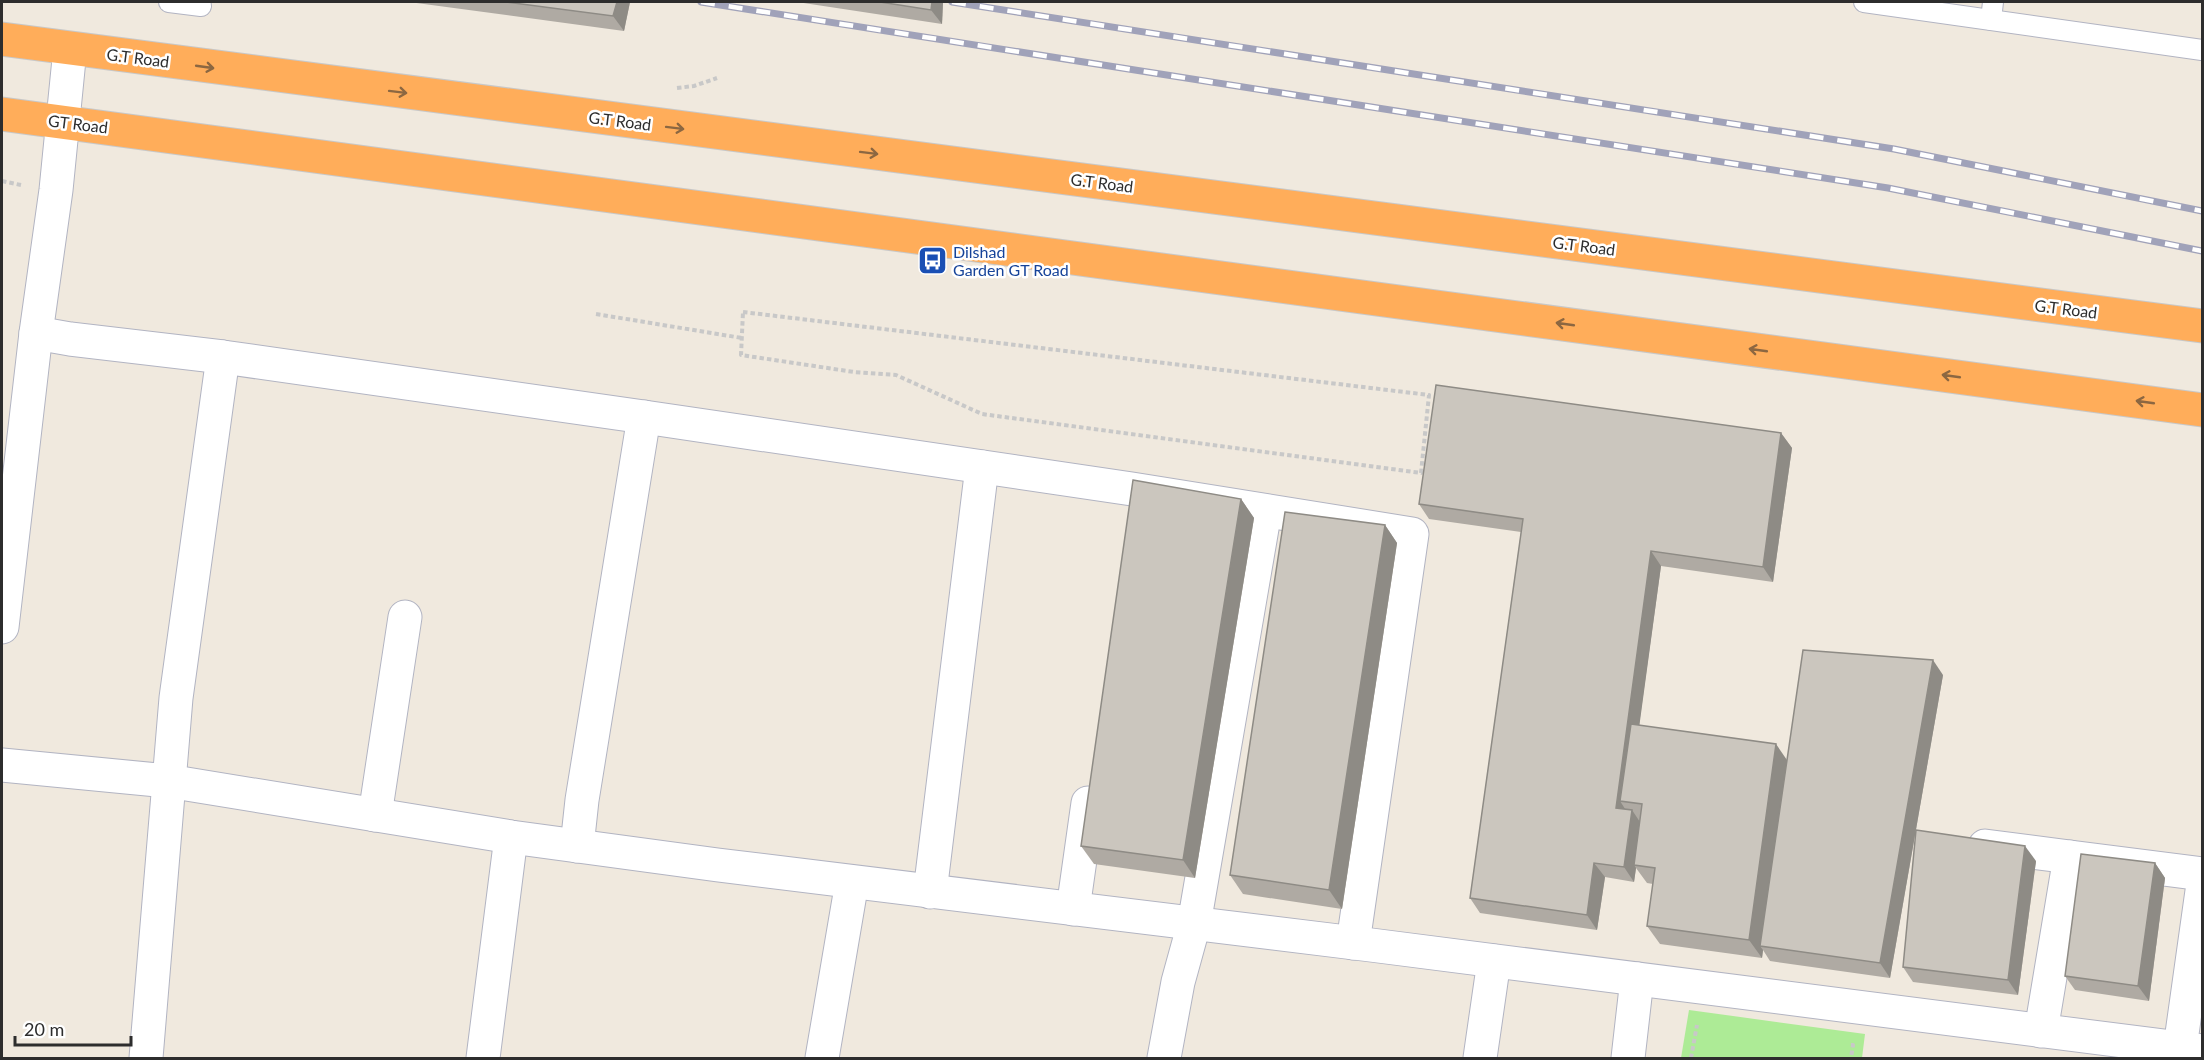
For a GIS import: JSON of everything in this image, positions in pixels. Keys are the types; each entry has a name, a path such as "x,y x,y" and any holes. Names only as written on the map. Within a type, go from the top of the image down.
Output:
{"highway":[{"name":"G.T Road","path":"2,39 70,50 2202,326"},
{"name":"GT Road","path":"2,114 2202,410"}],"street":[{"path":"2,627 36,333 56,190 70,50"},
{"path":"36,333 223,357 644,417 1132,489 1412,534 1353,943"},
{"path":"146,1059 177,686 223,357"},
{"path":"577,846 582,800 644,417"},
{"path":"930,892 982,467"},
{"path":"1127,524 1132,489"},
{"path":"1164,1059 1178,982 1194,924 1265,511"},
{"path":"375,815 405,617"},
{"path":"2,765 168,781 511,837 852,882 2041,1031 2099,1048 2191,1049 2202,891"},
{"path":"1072,909 1092,769"},
{"path":"483,1059 511,837"},
{"path":"1957,842 2202,874"},
{"path":"2041,1031 2070,857"},
{"path":"822,1059 852,882"},
{"path":"1480,1059 1494,961"},
{"path":"1628,1059 1637,979"}],"lane":[{"path":"169,2 201,6"},
{"path":"1864,2 1992,11 2202,50"}],"path":[{"path":"743,312 1429,395 1421,472 982,414 896,375 854,372 741,355 742,338 743,312"},
{"path":"596,314 742,338"},
{"path":"1691,1059 1696,1025 1708,1026"},
{"path":"1842,1044 1853,1045 1851,1059"}],"green space":[{"path":"1689,1010 1865,1034 1862,1058 1681,1058"}],"building":[{"path":"506,2 617,2 613,16"},
{"path":"880,2 932,2 931,10"},
{"path":"1436,385 1781,433 1763,567 1651,551 1616,808 1632,810 1624,867 1594,863 1587,915 1470,898 1523,519 1419,504"},
{"path":"1133,480 1241,499 1183,860 1081,846"},
{"path":"1285,512 1385,525 1329,890 1230,875"},
{"path":"1803,650 1933,660 1880,963 1760,946"},
{"path":"1631,724 1776,744 1749,940 1647,926 1655,868 1634,865 1642,804 1620,801"},
{"path":"1916,830 2025,846 2008,980 1903,967"},
{"path":"2081,854 2155,863 2138,986 2065,976"}],"railway":[{"path":"701,2 1888,188 2202,251"},
{"path":"952,2 1894,149 2202,211"}],"place":[{"name":"Dilshad Garden GT Road","path":"932,261"}]}
